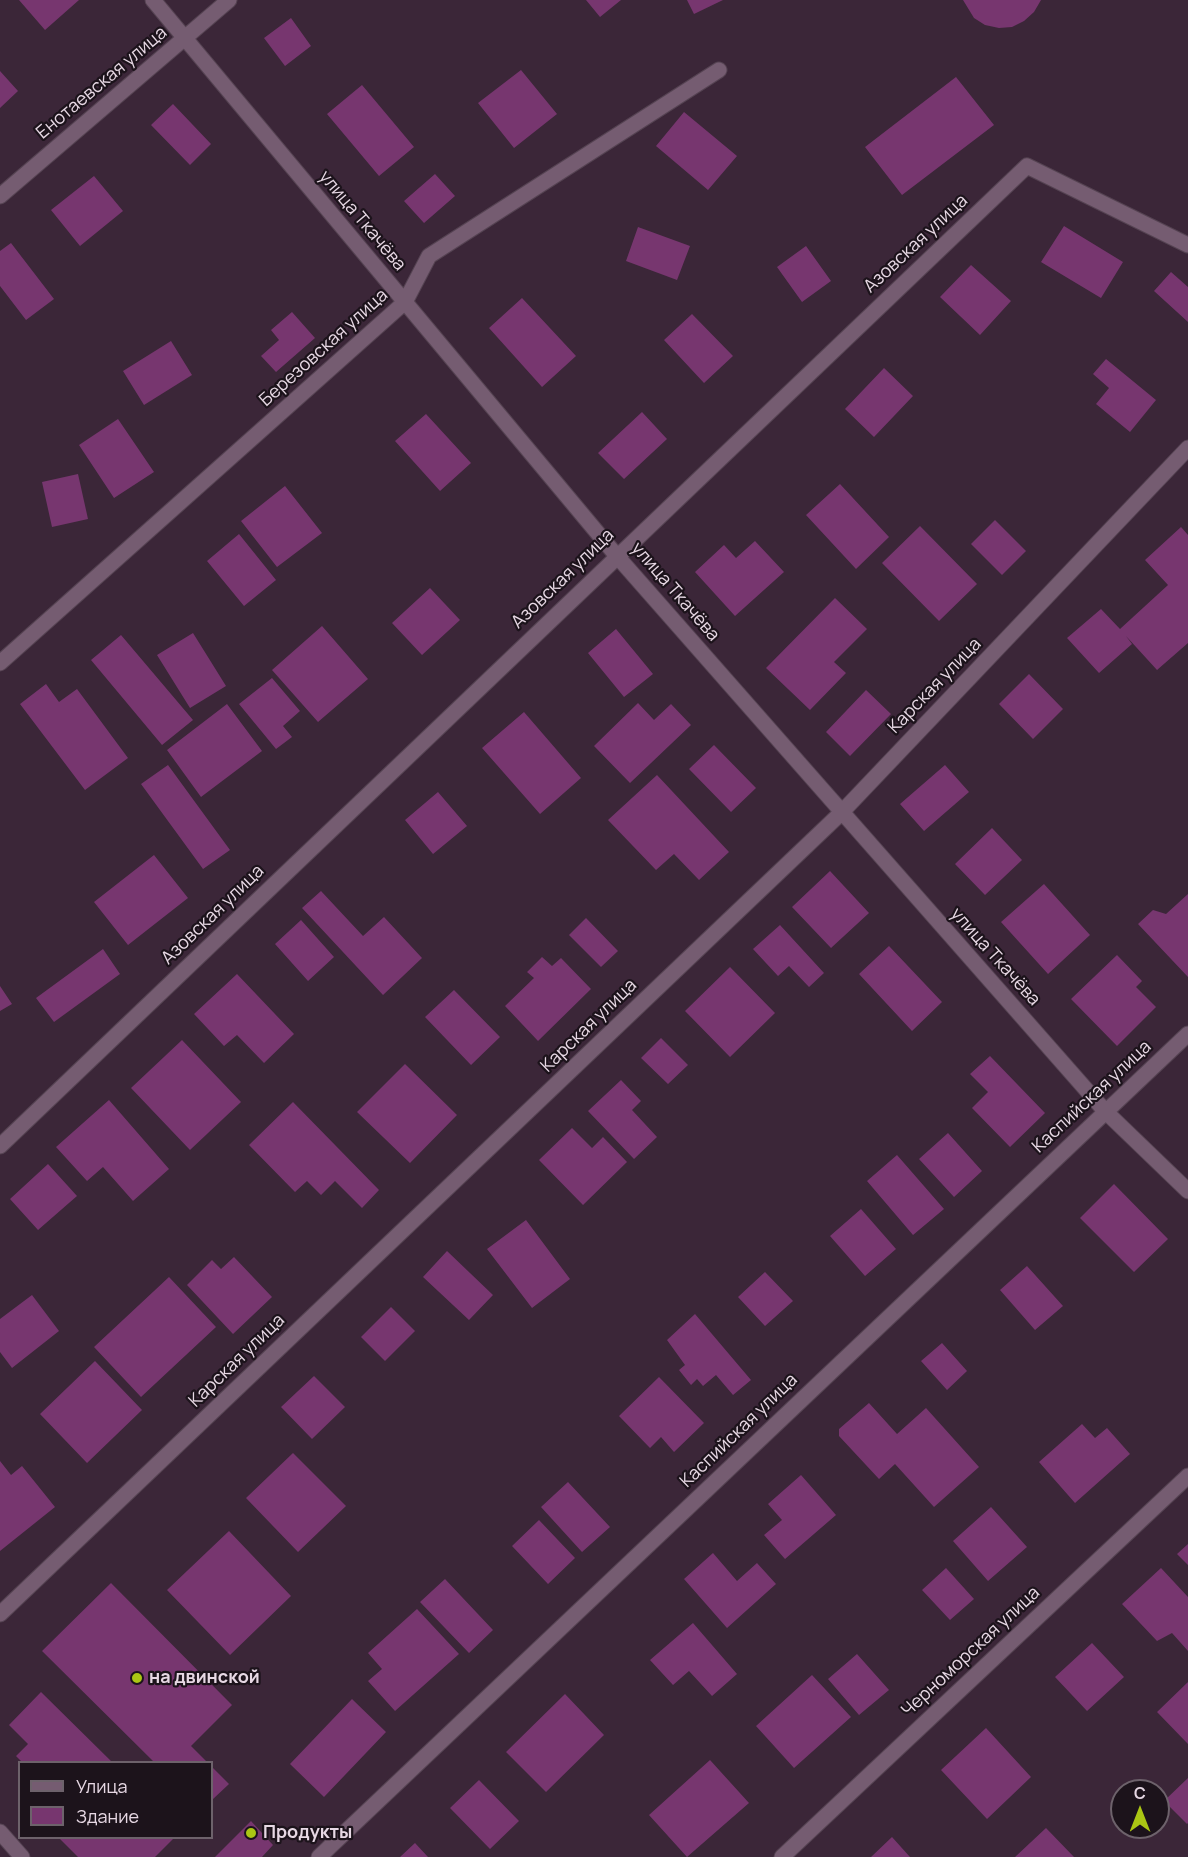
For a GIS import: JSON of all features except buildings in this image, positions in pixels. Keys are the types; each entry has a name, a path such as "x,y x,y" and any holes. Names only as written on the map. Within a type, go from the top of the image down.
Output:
{"street":[{"name":"улица Ткачёва","path":"153,0 616,555 1105,1111 1188,1191"},
{"name":"Енотаевская улица","path":"0,196 229,0"},
{"name":"Березовская улица","path":"0,663 405,302 429,256 719,70"},
{"name":"Азовская улица","path":"0,1146 616,555 1027,166 1188,244"},
{"name":"Карская улица","path":"0,1614 841,813 1188,448"},
{"name":"Каспийская улица","path":"319,1857 1188,1034"},
{"name":"Черноморская улица","path":"782,1857 1188,1476"},
{"path":"0,1832 22,1857"}],"place":[{"name":"на двинской","path":"137,1678"},
{"name":"Продукты","path":"251,1833"}]}
